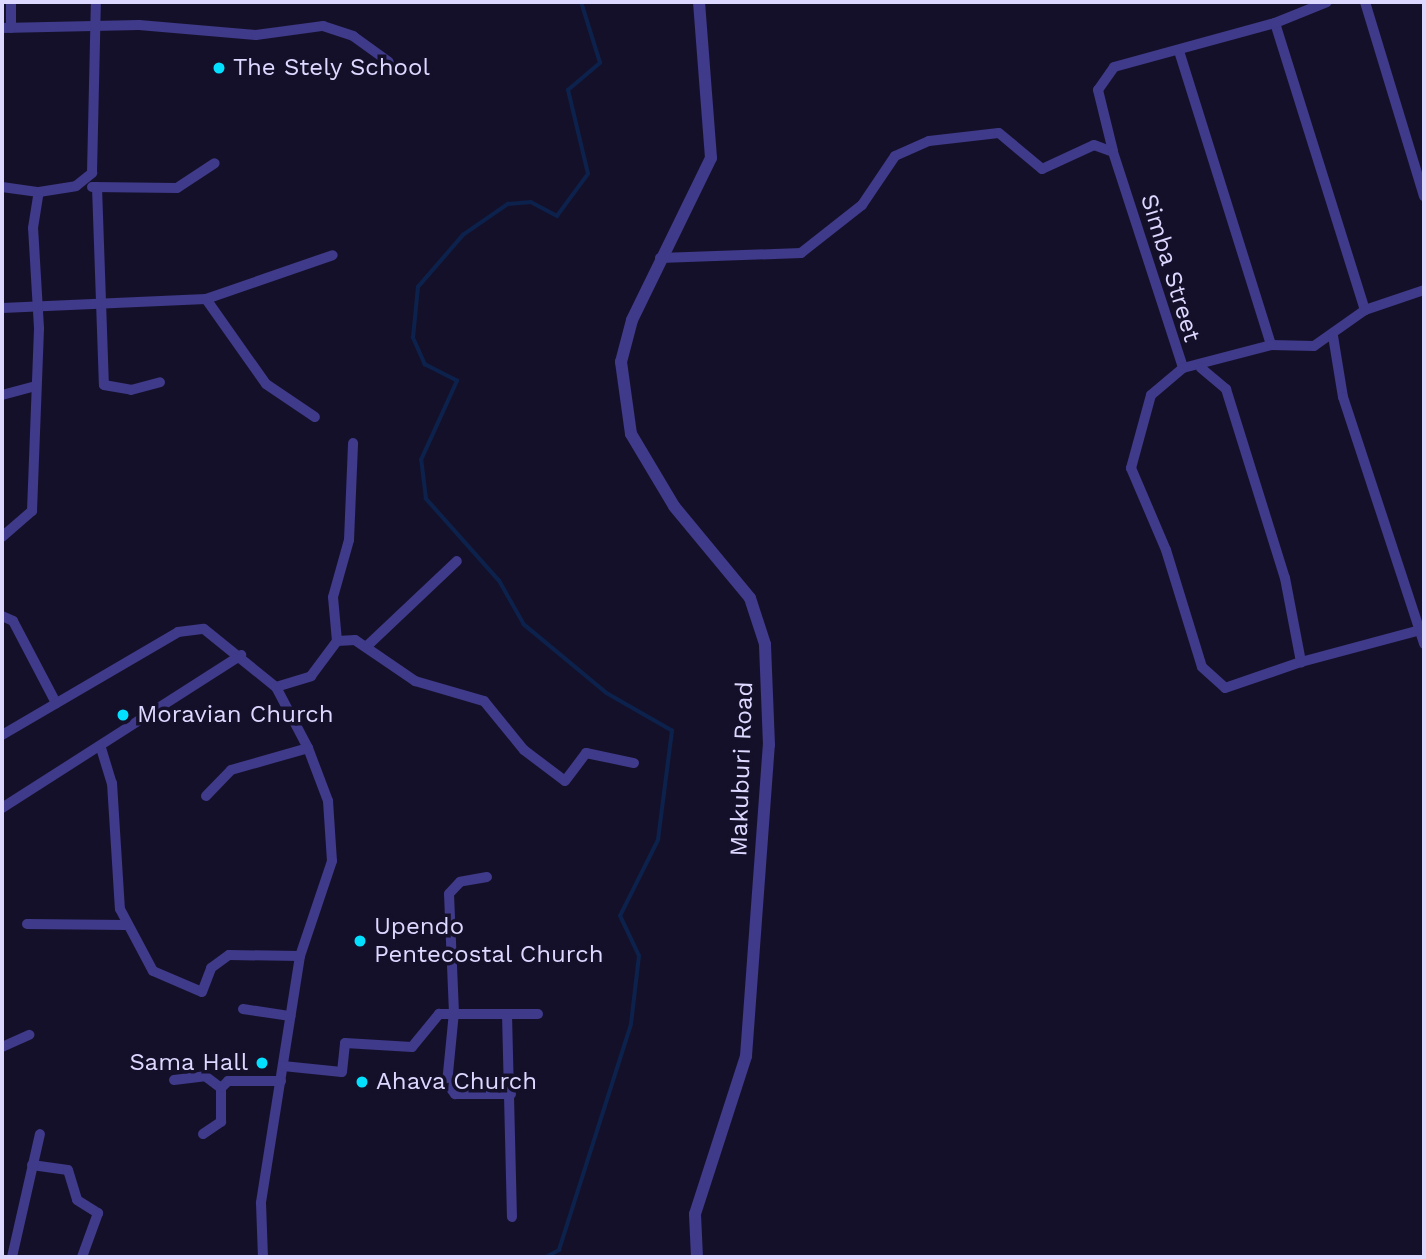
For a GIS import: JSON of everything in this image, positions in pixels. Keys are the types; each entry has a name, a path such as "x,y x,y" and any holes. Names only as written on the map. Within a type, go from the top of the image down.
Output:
{"street":[{"path":"12,2 6,28 94,25 256,35 323,26 353,36 389,62"},
{"path":"76,186 92,173 96,2"},
{"name":"Makuburi Road","path":"696,1257 695,1214 746,1056 769,746 765,644 750,598 674,506 628,421 621,362 632,320 710,158 699,2"},
{"path":"1271,345 1179,51 1275,23 1327,2"},
{"path":"1364,2 1424,196"},
{"path":"1275,23 1365,310"},
{"name":"Simba Street","path":"1179,51 1114,67 1100,80 1114,152 1183,369 1201,368 1271,345 1302,349 1333,336 1365,310 1424,290"},
{"path":"660,258 789,257 853,214 883,169 907,151 987,133 1005,135 1042,169 1094,145 1114,152"},
{"path":"2,187 39,192 76,186 177,188 215,163"},
{"path":"97,187 104,305 105,387 131,390 160,382"},
{"path":"2,537 32,511 32,387 36,308 33,228 39,192"},
{"path":"2,308 206,299 333,255"},
{"path":"206,299 266,384 315,417"},
{"path":"1333,336 1343,397 1422,629 1424,644"},
{"path":"1201,368 1226,389 1285,578 1301,662"},
{"path":"1183,369 1151,395 1131,468 1166,550 1202,667 1225,688 1301,662 1422,629"},
{"path":"2,395 32,387"},
{"path":"276,687 311,676 337,641 333,597 349,540 353,443"},
{"path":"366,647 457,561"},
{"path":"2,616 13,621 56,703"},
{"path":"2,735 178,632 215,633 276,687 308,748 328,801 333,843 300,956 260,1211 263,1257"},
{"path":"337,641 355,640 415,681 484,701 524,750 565,781 586,753 634,763"},
{"path":"2,808 101,748 241,655"},
{"path":"101,748 111,776 115,879 125,925 158,976 201,992 211,968 229,956 300,956"},
{"path":"205,796 231,770 308,748"},
{"path":"487,877 460,881 449,894 454,1012 449,1089 511,1094"},
{"path":"27,924 125,925"},
{"path":"243,1009 290,1016"},
{"path":"283,1066 342,1072 348,1042 412,1047 433,1018 454,1012 538,1014"},
{"path":"507,1014 512,1217"},
{"path":"2,1047 29,1035"},
{"path":"174,1080 205,1076 221,1088"},
{"path":"203,1134 221,1122 221,1088 228,1081 281,1081"},
{"path":"12,1257 40,1134"},
{"path":"32,1165 68,1170 77,1200 96,1210 82,1257"}],"waterway":[{"path":"546,1257 559,1250 631,1024 639,956 620,916 658,840 672,731 606,693 524,625 499,581 426,499 421,460 457,381 425,365 413,338 418,287 463,235 508,204 531,202 557,216 588,174 568,90 600,63 581,2"}],"place":[{"name":"The Stely School","path":"219,68"},
{"name":"Moravian Church","path":"123,715"},
{"name":"Upendo Pentecostal Church","path":"360,941"},
{"name":"Sama Hall","path":"262,1063"},
{"name":"Ahava Church","path":"362,1082"}]}
